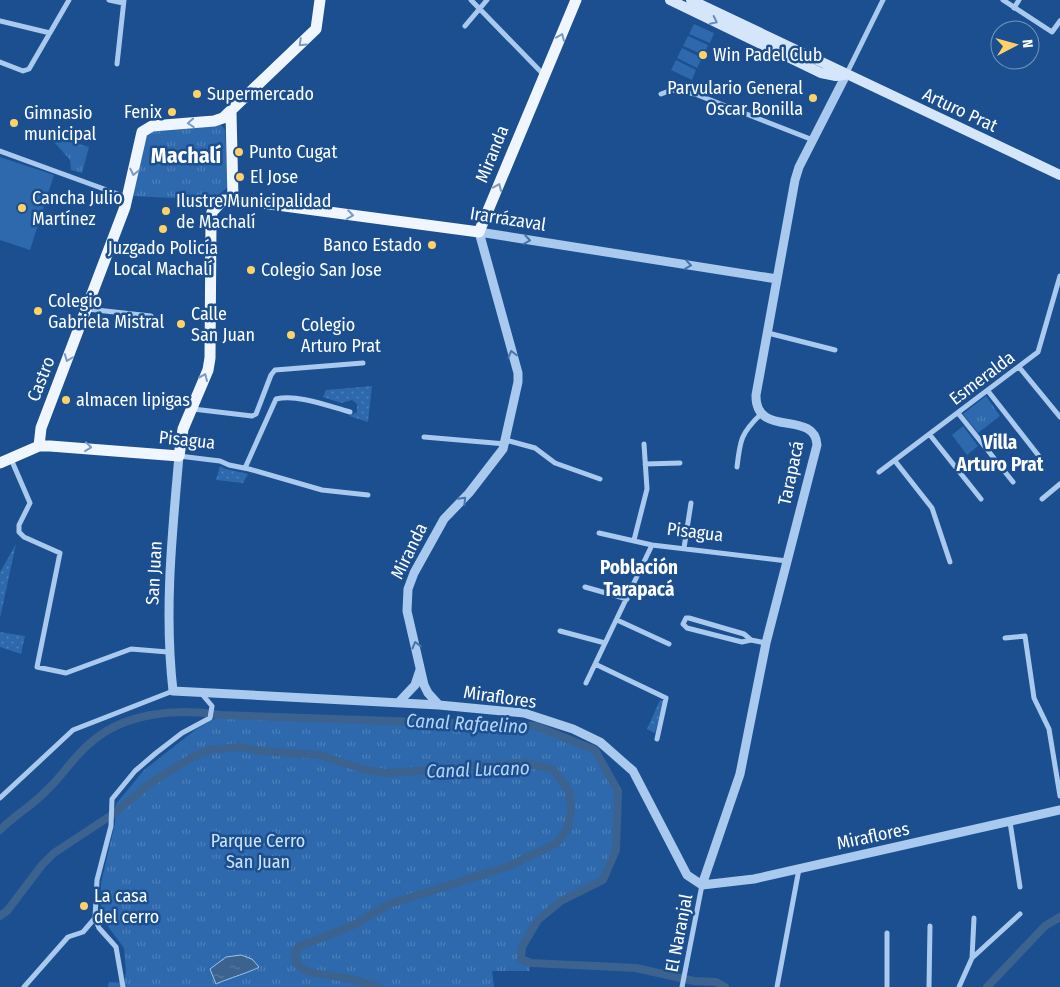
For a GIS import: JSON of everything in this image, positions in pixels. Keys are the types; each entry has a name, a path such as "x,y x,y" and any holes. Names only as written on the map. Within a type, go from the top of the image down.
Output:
{"main road":[{"path":"179,456 183,429 208,370 210,358 210,237 212,212 223,200 233,199 232,112 316,29 320,0"},
{"name":"Miranda","path":"479,232 576,0"},
{"name":"Arturo Prat","path":"670,0 821,73 836,76 846,75"},
{"name":"Arturo Prat","path":"691,0 1060,175"},
{"name":"Castro","path":"39,446 41,428 128,198 142,132 147,127 214,121 232,112"},
{"name":"Irarrázaval","path":"233,199 479,232"},
{"name":"Pisagua","path":"5,461 39,446 80,447 179,456"}],"street":[{"path":"0,62 26,70 69,0"},
{"path":"109,0 123,1 117,64"},
{"path":"472,0 545,75"},
{"path":"465,26 487,0"},
{"path":"738,468 741,439 748,426 761,414 756,403 756,395 795,180 883,0"},
{"path":"1003,0 1052,32 1060,21"},
{"path":"1014,8 1019,0"},
{"path":"0,21 50,33"},
{"path":"662,94 672,90 696,94 814,140"},
{"path":"0,151 128,198"},
{"name":"Irarrázaval","path":"479,232 778,279"},
{"name":"Miranda","path":"439,705 428,693 406,598 414,573 444,519 498,458 506,442 517,390 518,373 479,232"},
{"name":"Esmeralda","path":"879,472 1038,352 1060,276"},
{"path":"87,310 151,316"},
{"path":"768,333 835,350"},
{"path":"190,409 252,416 256,414 271,375 275,370 363,363"},
{"path":"1019,367 1060,417"},
{"path":"988,391 1042,460"},
{"path":"245,468 276,399 284,397 350,412"},
{"path":"958,413 1014,482"},
{"name":"Tarapacá","path":"702,885 740,774 766,643 816,445 816,437 810,429 764,417 761,414"},
{"path":"930,435 980,499"},
{"path":"424,437 506,442 535,448 555,463 600,479"},
{"path":"634,540 647,489 644,444"},
{"name":"Pisagua","path":"179,456 216,460 229,466 245,468 306,486 368,495"},
{"name":"San Juan","path":"173,691 168,652 168,586 179,456"},
{"path":"5,461 30,503 19,525 19,532 24,537 60,553 36,667 66,673 131,649 168,652"},
{"path":"895,461 932,508 950,562"},
{"path":"645,464 680,463"},
{"path":"1042,499 1060,484"},
{"path":"684,548 691,502"},
{"name":"Pisagua","path":"600,533 652,544 787,561"},
{"path":"586,683 652,544"},
{"path":"585,587 627,599"},
{"path":"751,640 744,634 690,618 686,618 683,624 686,628 742,642 751,640 766,643"},
{"path":"617,620 668,644"},
{"path":"560,631 605,643"},
{"path":"1005,638 1025,636 1034,698 1049,729 1060,796"},
{"path":"595,664 666,698 658,740"},
{"path":"400,702 415,685 421,665"},
{"name":"Miraflores","path":"0,798 73,730 173,691 400,702 524,713 573,729 600,742 633,771 687,875 702,885 754,879 1060,810"},
{"path":"123,987 116,947 99,928 95,918 97,880 112,819 110,808 112,799 135,771 182,733 210,718 212,710 209,699 201,692"},
{"path":"1010,822 1020,887"},
{"path":"777,987 799,869"},
{"name":"El Naranjal","path":"682,985 702,885"},
{"path":"972,958 1020,914"},
{"path":"24,987 68,937 83,932 95,918"},
{"path":"959,987 972,958 974,918"},
{"path":"929,987 930,926"},
{"path":"887,933 887,987"}],"green space":[{"path":"694,24 714,33 710,43 689,34"},
{"path":"688,36 708,45 704,55 683,46"},
{"path":"682,48 702,58 697,68 677,58"},
{"path":"676,60 696,70 692,80 671,70"},
{"path":"220,124 225,130 228,187 212,200 133,196 146,132"},
{"path":"48,135 89,147 82,173 71,170 70,160"},
{"name":"Cancha Julio Martínez","path":"0,157 54,175 30,250 0,240"},
{"path":"372,386 368,422 349,416 357,412 357,404 352,400 341,403 323,397 326,390"},
{"path":"986,396 1000,416 978,433 963,414"},
{"path":"963,426 978,446 967,455 952,435"},
{"path":"220,466 248,474 243,483 216,480"},
{"path":"16,544 0,618 0,572"},
{"path":"0,632 25,636 21,654 0,647"},
{"path":"660,700 663,701 655,733 647,729"},
{"name":"Parque Cerro San Juan","path":"221,715 536,726 595,750 618,791 616,850 603,880 561,901 538,920 522,947 521,959 531,963 529,971 492,971 494,987 108,987 109,982 124,983 126,972 124,948 101,917 101,883 115,823 116,804 144,770 195,730"}],"water":[{"path":"241,955 252,959 259,967 216,984 210,969 226,957"}],"waterway":[{"name":"Canal Rafaelino","path":"0,830 42,795 82,750 102,734 117,725 151,715 186,712 221,715 536,726 595,750 618,791 616,850 603,880 561,901 538,920 522,947 521,959 531,963 636,968 694,981 716,982 725,987"},
{"name":"Canal Lucano","path":"0,916 7,911 42,865 54,853 113,814 152,782 196,755 210,750 239,747 262,751 319,755 366,770 387,773 526,763 553,769 569,791 571,810 568,828 557,843 507,867 389,904 354,925 298,947 295,956 301,968 378,987"},
{"name":"Canal Rafaelino","path":"987,987 1045,926 1060,917"}],"place":[{"name":"Win Padel Club","path":"703,55"},
{"name":"Supermercado","path":"197,94"},
{"name":"Parvulario General Oscar Bonilla","path":"813,98"},
{"name":"Fenix","path":"172,112"},
{"name":"Gimnasio municipal","path":"14,123"},
{"name":"Punto Cugat","path":"239,152"},
{"name":"El Jose","path":"240,177"},
{"name":"Cancha Julio Martínez","path":"22,208"},
{"name":"Ilustre Municipalidad de Machalí","path":"166,211"},
{"name":"Juzgado Policía Local Machalí","path":"163,229"},
{"name":"Banco Estado","path":"432,245"},
{"name":"Colegio San Jose","path":"251,270"},
{"name":"Colegio Gabriela Mistral","path":"38,311"},
{"name":"Calle San Juan","path":"181,324"},
{"name":"Colegio Arturo Prat","path":"291,335"},
{"name":"almacen lipigas","path":"66,400"},
{"name":"La casa del cerro","path":"84,906"}],"district":[{"name":"Machalí","path":"186,155"},
{"name":"Villa Arturo Prat","path":"1000,453"},
{"name":"Población Tarapacá","path":"639,578"}]}
